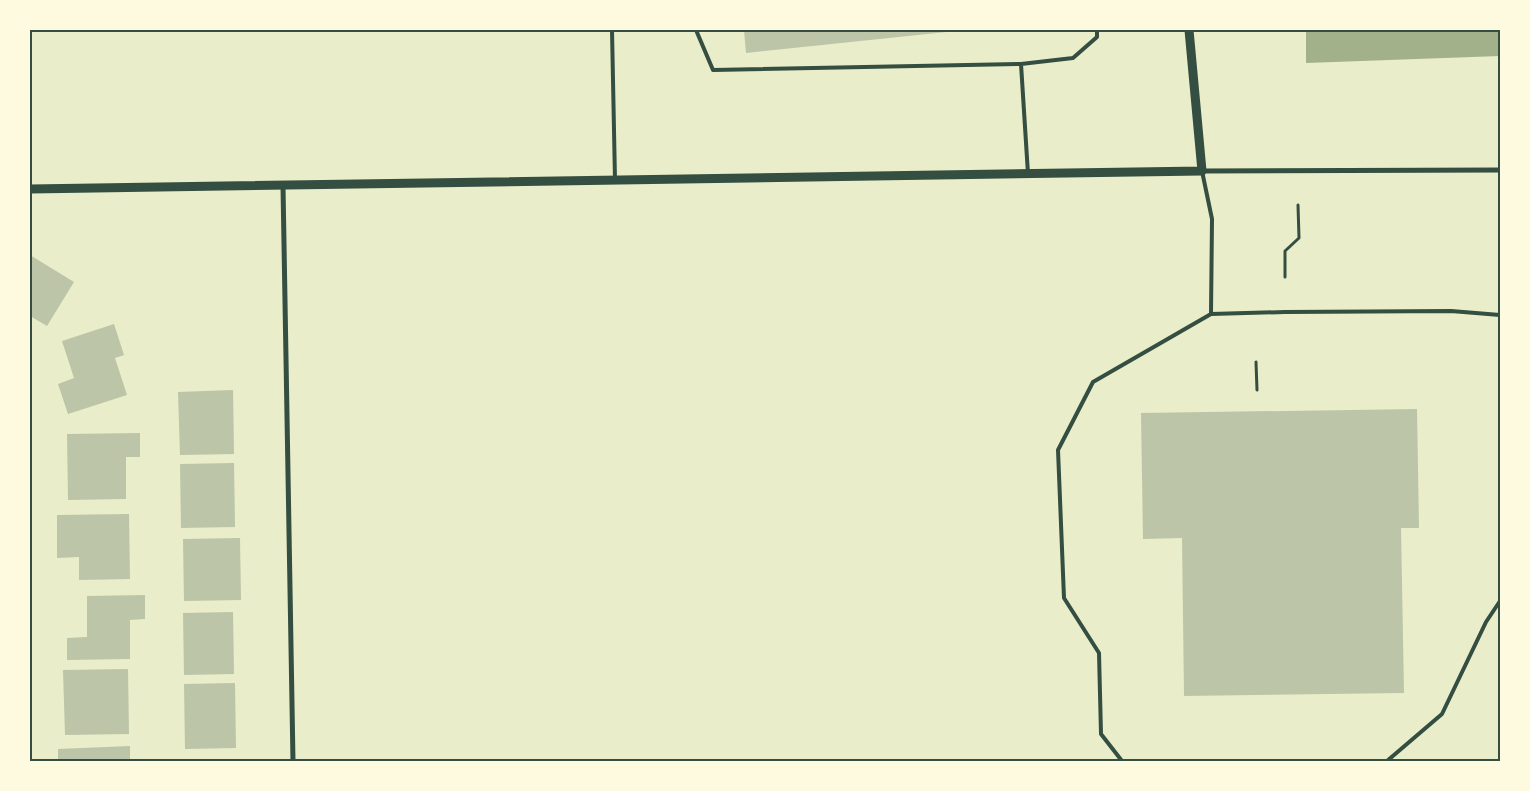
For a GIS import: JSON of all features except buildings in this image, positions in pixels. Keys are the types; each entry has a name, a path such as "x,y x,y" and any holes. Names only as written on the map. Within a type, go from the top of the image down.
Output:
{"street":[{"path":"1189,30 1202,171"},
{"path":"30,189 1202,171 1500,170"},
{"path":"283,186 293,761"}],"lane":[{"path":"612,30 615,181"},
{"path":"696,30 712,70 1021,64 1073,58 1097,37 1096,30"},
{"path":"1021,64 1028,174"},
{"path":"1202,171 1212,218 1211,314"},
{"path":"1122,761 1101,734 1099,653 1064,598 1058,450 1094,382 1211,314 1451,311 1500,314"},
{"path":"1387,761 1442,714 1486,622 1500,601"}],"path":[{"path":"1285,278 1285,251 1299,238 1298,205"},
{"path":"1256,362 1257,390"}],"shaded area":[{"path":"1306,30 1500,30 1500,56 1306,63"}]}
